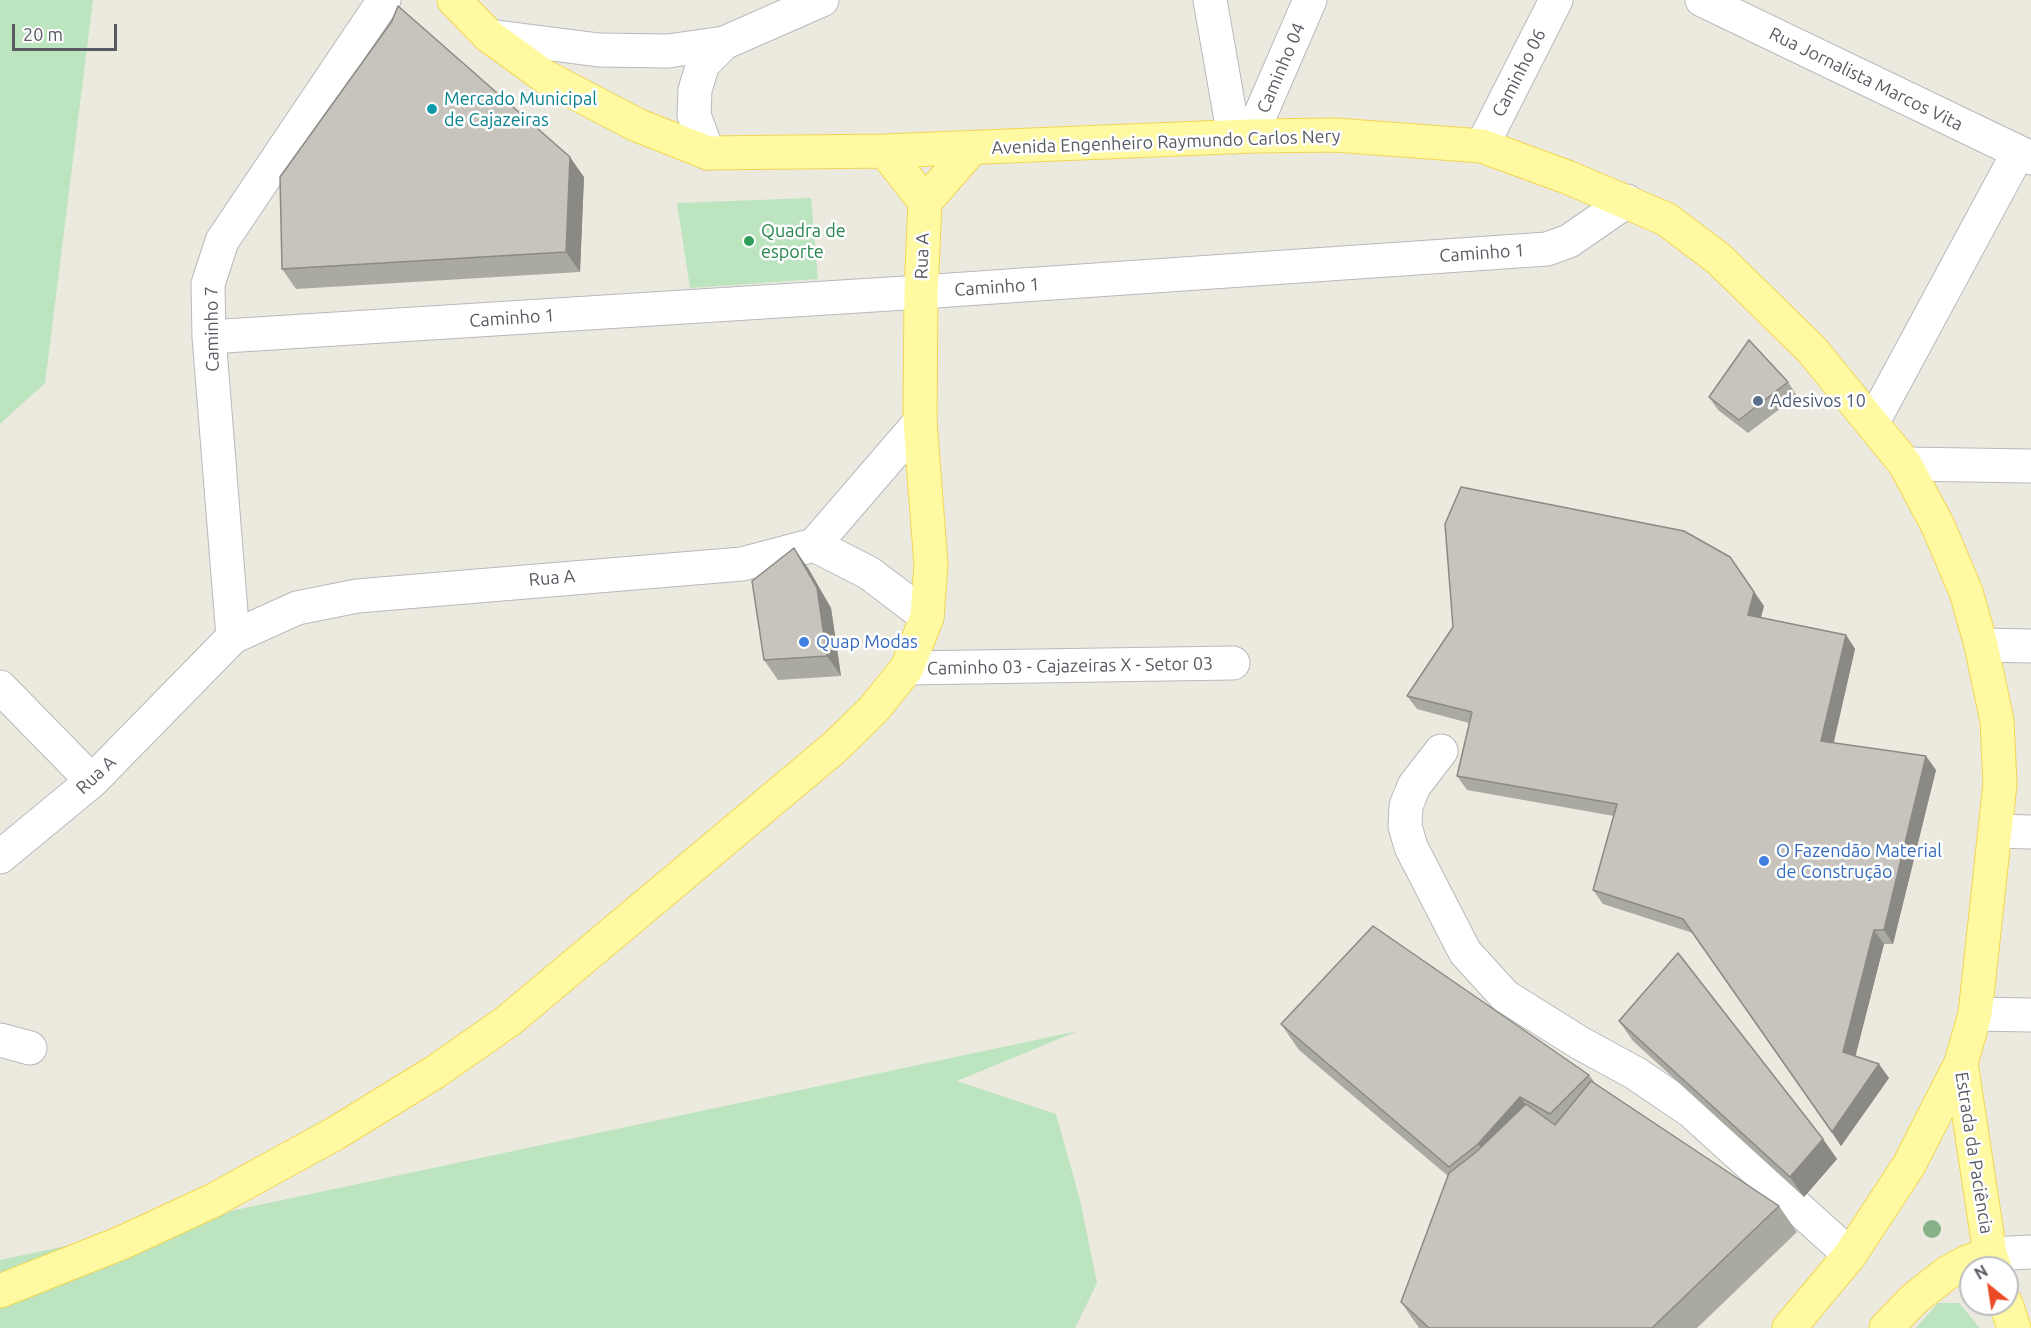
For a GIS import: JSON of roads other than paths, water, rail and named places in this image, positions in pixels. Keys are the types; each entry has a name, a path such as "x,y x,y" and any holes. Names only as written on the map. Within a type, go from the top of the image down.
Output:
{"main road":[{"name":"Avenida Engenheiro Raymundo Carlos Nery","path":"454,0 489,36 547,78 590,103 671,140 708,153 885,151 1242,136 1336,135 1482,146 1627,201 1666,219 1719,259 1812,350 1873,422 1905,464 1938,526 1966,592 1981,645 1997,721 2000,784 1975,1014 1961,1063"},
{"path":"885,151 925,202 972,148"},
{"name":"Rua A","path":"0,1291 121,1243 212,1201 336,1133 435,1072 508,1021 835,747 873,710 907,668 927,617 931,565 920,422 921,292 925,202"},
{"name":"Estrada da Paciência","path":"1789,1328 1850,1255 1909,1165 1961,1063"},
{"name":"Estrada da Paciência","path":"1961,1063 1991,1256"},
{"path":"1886,1328 1914,1299 1959,1266"}],"street":[{"name":"Caminho 7","path":"233,637 209,337 208,284 222,241 384,0"},
{"path":"489,36 599,50 668,51 724,43 822,0"},
{"path":"1210,0 1242,136"},
{"name":"Caminho 04","path":"1242,136 1310,0"},
{"name":"Caminho 06","path":"1482,146 1556,0"},
{"name":"Rua Jornalista Marcos Vita","path":"1702,0 2024,155"},
{"path":"708,153 694,115 695,90 703,64 724,43"},
{"path":"1873,422 2024,155"},
{"name":"Caminho 1","path":"209,337 921,292 1547,249 1569,241 1627,201"},
{"path":"920,422 814,545 869,573 927,617"},
{"path":"1905,464 2031,466"},
{"name":"Rua A","path":"0,857 92,781 233,637 297,608 357,596 742,564 814,545"},
{"path":"1981,645 2031,646"},
{"name":"Caminho 03 - Cajazeiras X - Setor 03","path":"907,668 1233,663"},
{"path":"0,687 92,781"},
{"path":"1441,751 1414,786 1406,806 1405,826 1411,847 1465,952 1505,996 1580,1043 1635,1073 1691,1111 1850,1255"},
{"path":"1996,831 2031,832"},
{"path":"1975,1014 2031,1015"},
{"path":"2014,1256 2031,1252"}],"place":[{"name":"Mercado Municipal de Cajazeiras","path":"432,109"},
{"name":"Quadra de esporte","path":"749,241"},
{"name":"Adesivos 10","path":"1758,401"},
{"name":"Quap Modas","path":"804,642"},
{"name":"O Fazendão Material de Construção","path":"1764,861"}]}
